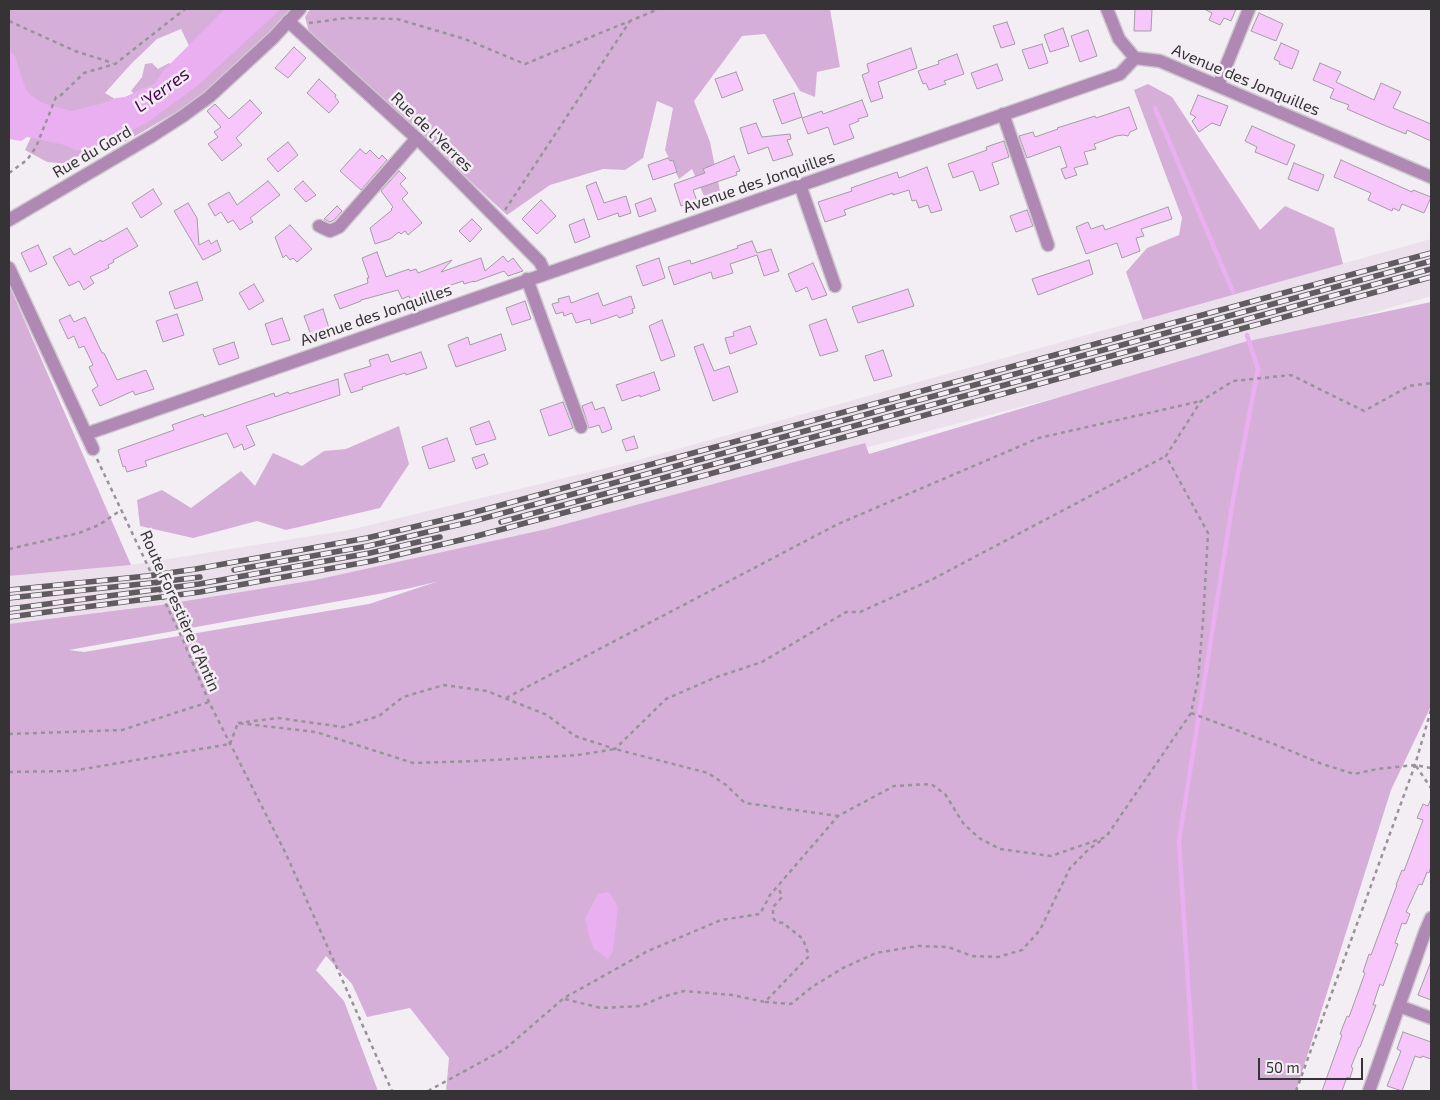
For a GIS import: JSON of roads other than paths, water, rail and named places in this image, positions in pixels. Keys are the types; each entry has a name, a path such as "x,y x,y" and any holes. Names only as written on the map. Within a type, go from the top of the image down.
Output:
{"street":[{"name":"Rue du Gord","path":"9,220 183,116 209,97 272,38 291,23 300,9"},
{"path":"1106,9 1119,39 1135,58"},
{"path":"1218,86 1249,9"},
{"name":"Rue de l'Yerres","path":"291,23 417,138 540,262 546,273"},
{"name":"Avenue des Jonquilles","path":"86,434 1120,74 1135,58 1160,61 1431,177"},
{"path":"1003,114 1048,245"},
{"path":"319,226 330,231 339,228 417,138"},
{"path":"800,185 835,286"},
{"path":"9,268 92,449"},
{"path":"527,279 581,427"},
{"path":"1369,1091 1431,918"},
{"path":"1400,1006 1431,1018"}],"water":[{"name":"L'Yerres","path":"225,9 281,9 197,86 148,122 102,145 83,150 75,150 65,145 27,137 21,141 9,139 9,50 15,56 26,90 32,96 42,103 71,111 125,97 155,83 164,70"},
{"path":"609,892 618,907 613,951 608,959 594,949 585,918 598,894"}],"waterway":[{"path":"1155,108 1233,292"},
{"path":"1195,1091 1179,841 1233,500 1258,369 1247,335"}],"railway":[{"path":"9,590 196,569 367,538 468,514 1431,253"},
{"path":"234,570 368,546 470,522 1431,261"},
{"path":"501,522 1431,269"},
{"path":"9,617 200,592 372,561 473,537 1431,277"},
{"path":"9,609 199,584 370,553 440,537"},
{"path":"9,598 200,577"}]}
